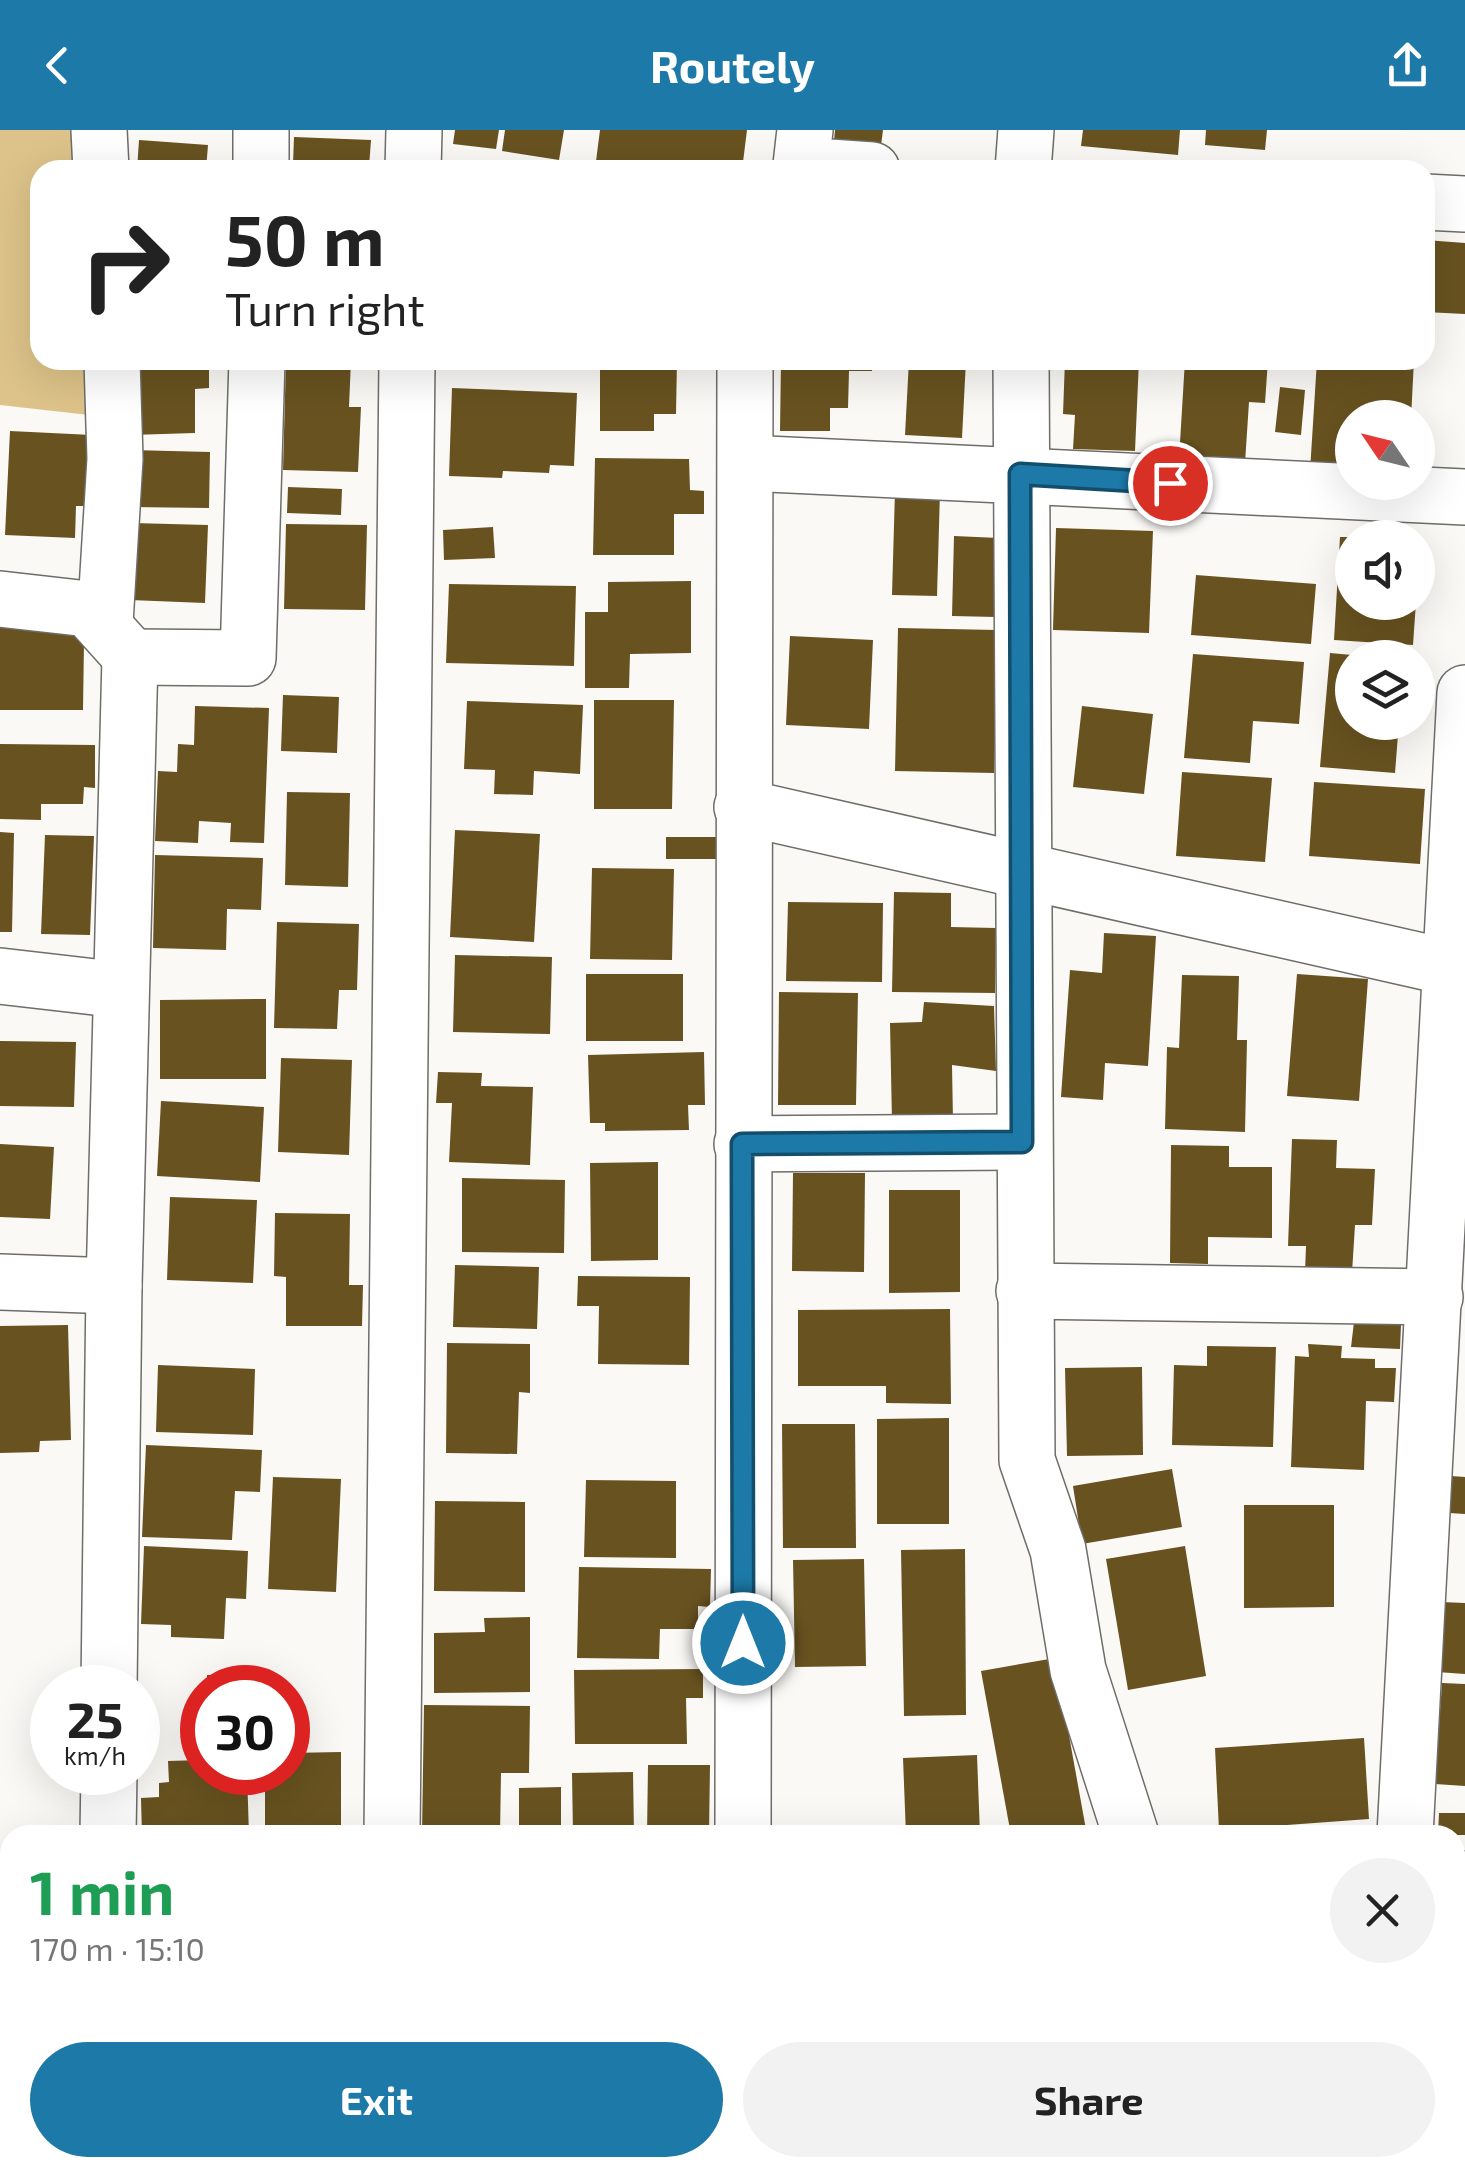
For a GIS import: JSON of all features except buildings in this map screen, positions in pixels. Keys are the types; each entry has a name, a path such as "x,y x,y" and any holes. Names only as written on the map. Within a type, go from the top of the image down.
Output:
{"street":[{"path":"99,130 100,160"},
{"path":"261,160 262,130"},
{"path":"413,160 414,130"},
{"path":"802,160 805,130"},
{"path":"1024,160 1026,130"},
{"path":"1435,202 1465,204"},
{"path":"110,1665 121,990 112,370"},
{"path":"0,599 88,609 117,640 248,658 257,370"},
{"path":"392,1825 407,370"},
{"path":"743,1825 745,370"},
{"path":"1021,370 1022,1142 1028,1460 1058,1550 1078,1670 1128,1825"},
{"path":"747,463 1465,497"},
{"path":"1406,1825 1434,1297 1459,970 1465,693"},
{"path":"742,807 1459,970"},
{"path":"0,976 121,990"},
{"path":"742,1144 1022,1142"},
{"path":"0,1282 114,1286"},
{"path":"1024,1292 1434,1297"},
{"path":"108,1795 108,1825"}],"shaded area":[{"path":"0,130 76,130 78,160 30,160 30,370 94,370 98,416 0,405"}],"route":[{"path":"743,1643 742,1144 1022,1142 1020,474 1170,483"}]}
